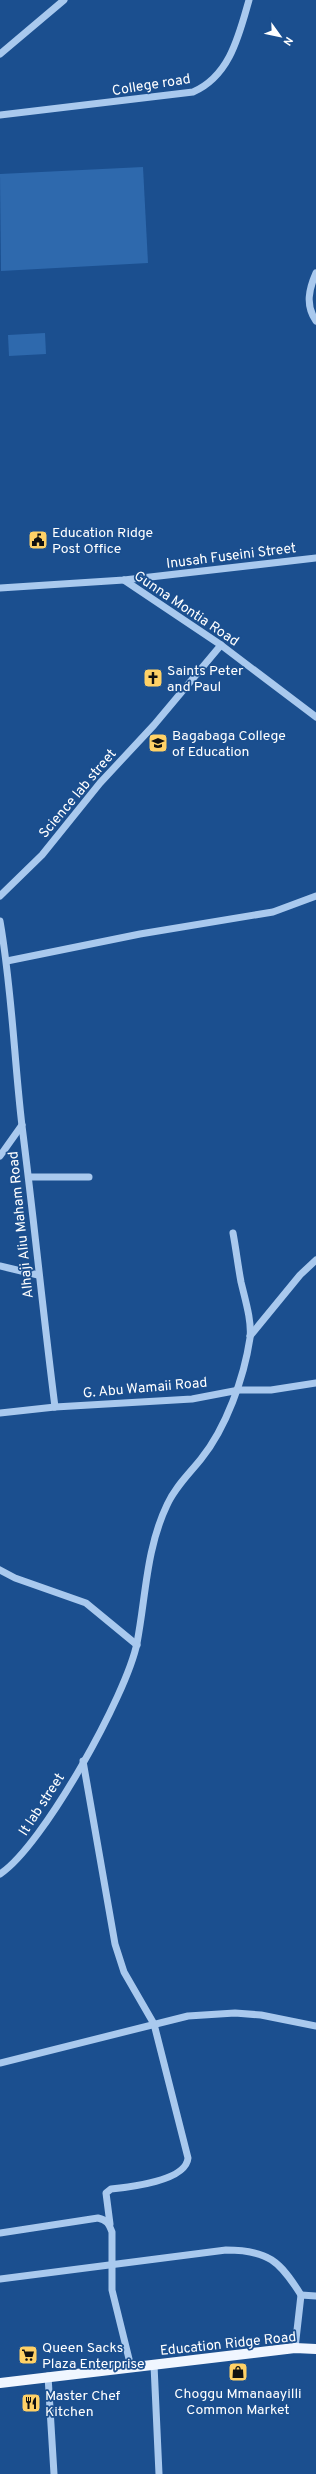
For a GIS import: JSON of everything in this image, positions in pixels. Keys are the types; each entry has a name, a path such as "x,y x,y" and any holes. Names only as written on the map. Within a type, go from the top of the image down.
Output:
{"main road":[{"name":"Education Ridge Road","path":"0,2383 48,2376 295,2348 316,2349"}],"street":[{"path":"0,54 64,0"},
{"name":"College road","path":"0,115 113,103 193,92 201,89 211,83 224,67 239,34 250,0"},
{"path":"316,273 310,286 309,300 316,321"},
{"name":"Inusah Fuseini Street","path":"124,580 316,558"},
{"name":"Gunna Montia Road","path":"0,588 124,580 221,645 316,717"},
{"name":"Science lab street","path":"0,896 42,854 100,783 171,705 221,645"},
{"path":"7,961 140,934 273,912 316,896"},
{"name":"Alhaji Aliu Maham Road","path":"0,921 7,961 22,1126 30,1177 38,1275 55,1407"},
{"path":"0,1156 22,1126"},
{"path":"30,1177 89,1177"},
{"path":"233,1233 250,1336"},
{"path":"250,1336 300,1275 316,1260"},
{"path":"0,1266 38,1275"},
{"name":"It lab street","path":"0,1874 24,1852 43,1829 107,1717 137,1645 146,1576 156,1531 167,1503 186,1475 202,1458 239,1390 250,1336"},
{"name":"G. Abu Wamaii Road","path":"0,1413 55,1407 192,1399 239,1390 271,1390 316,1383"},
{"path":"0,1570 15,1578 86,1603 137,1645"},
{"path":"83,1761 115,1944 124,1972 154,2024 185,2146 187,2165 171,2177 111,2189 106,2193 112,2232 113,2265 110,2278 131,2367"},
{"path":"0,2063 188,2016 235,2013 262,2015 316,2026"},
{"path":"0,2233 98,2218 104,2219 110,2224"},
{"path":"0,2279 226,2250 247,2250 261,2254 286,2270 301,2295 295,2348"},
{"path":"301,2295 316,2296"},
{"path":"154,2365 159,2474"},
{"path":"48,2376 54,2474"}],"shaded area":[{"path":"143,167 148,263 1,271 0,174"},
{"path":"45,333 46,354 9,356 8,335"}],"place":[{"name":"Education Ridge Post Office","path":"38,540"},
{"name":"Saints Peter and Paul","path":"153,678"},
{"name":"Bagabaga College of Education","path":"158,743"},
{"name":"Queen Sacks Plaza Enterprise","path":"28,2355"},
{"name":"Choggu Mmanaayilli Common Market","path":"238,2372"},
{"name":"Master Chef Kitchen","path":"31,2403"}]}
